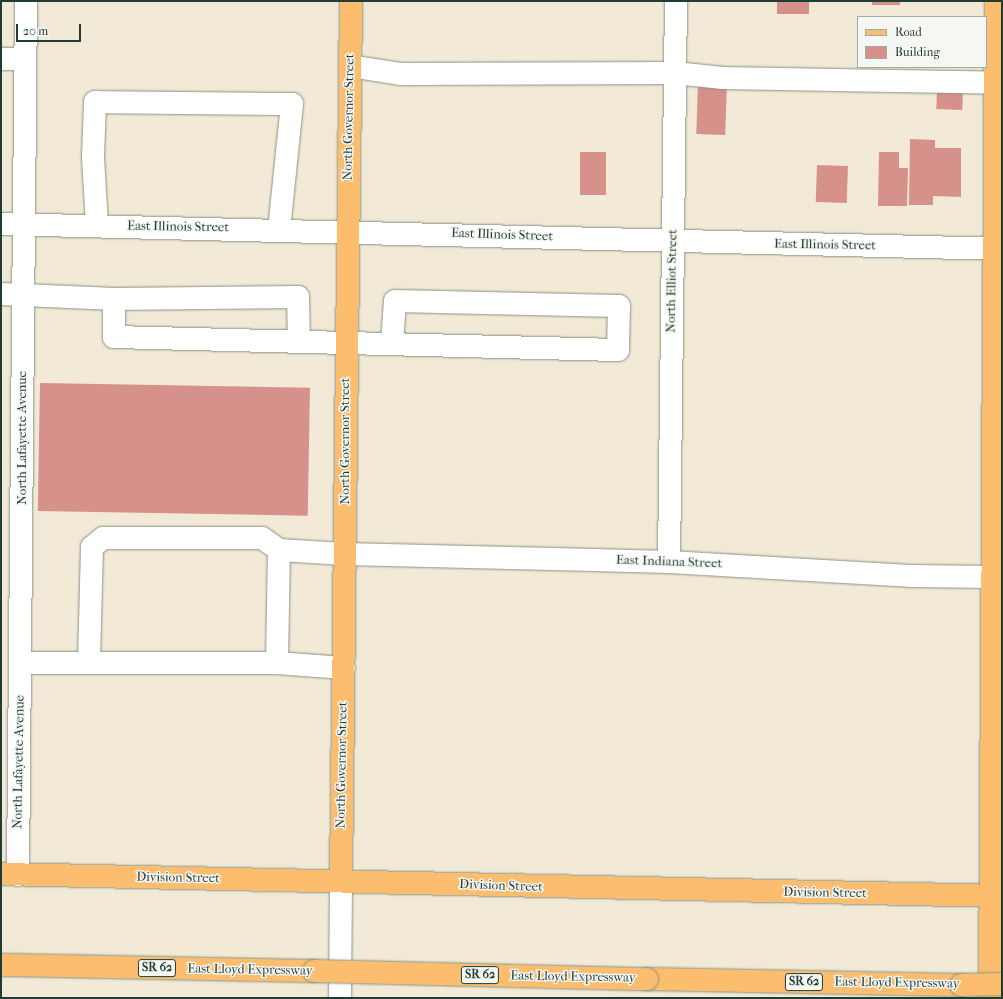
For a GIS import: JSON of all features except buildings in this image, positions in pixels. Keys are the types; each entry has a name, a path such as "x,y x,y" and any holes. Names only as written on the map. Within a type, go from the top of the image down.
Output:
{"main road":[{"name":"North Governor Street","path":"341,881 351,1"},
{"path":"990,998 996,896 993,577 998,510 999,83 996,1"},
{"name":"Division Street","path":"9,874 996,896"},
{"name":"East Lloyd Expressway","path":"1,965 647,979 1002,984"}],"street":[{"name":"North Lafayette Avenue","path":"9,874 20,664 26,1"},
{"name":"North Elliot Street","path":"669,562 676,1"},
{"path":"1,59 25,59"},
{"path":"350,66 401,74 675,73 723,78 999,83"},
{"path":"97,225 93,157 95,102 292,104 279,229"},
{"name":"East Illinois Street","path":"1,224 348,230 673,241 998,249"},
{"path":"1,294 114,299 298,297 299,340"},
{"path":"114,299 114,337 299,340 346,342 618,350 619,306 395,301 392,343"},
{"path":"89,661 92,547 103,538 262,538 279,550 277,663"},
{"name":"East Indiana Street","path":"279,550 344,554 669,562 910,576 993,577"},
{"path":"20,664 89,661 277,663 344,668"},
{"path":"340,998 341,881"}]}
